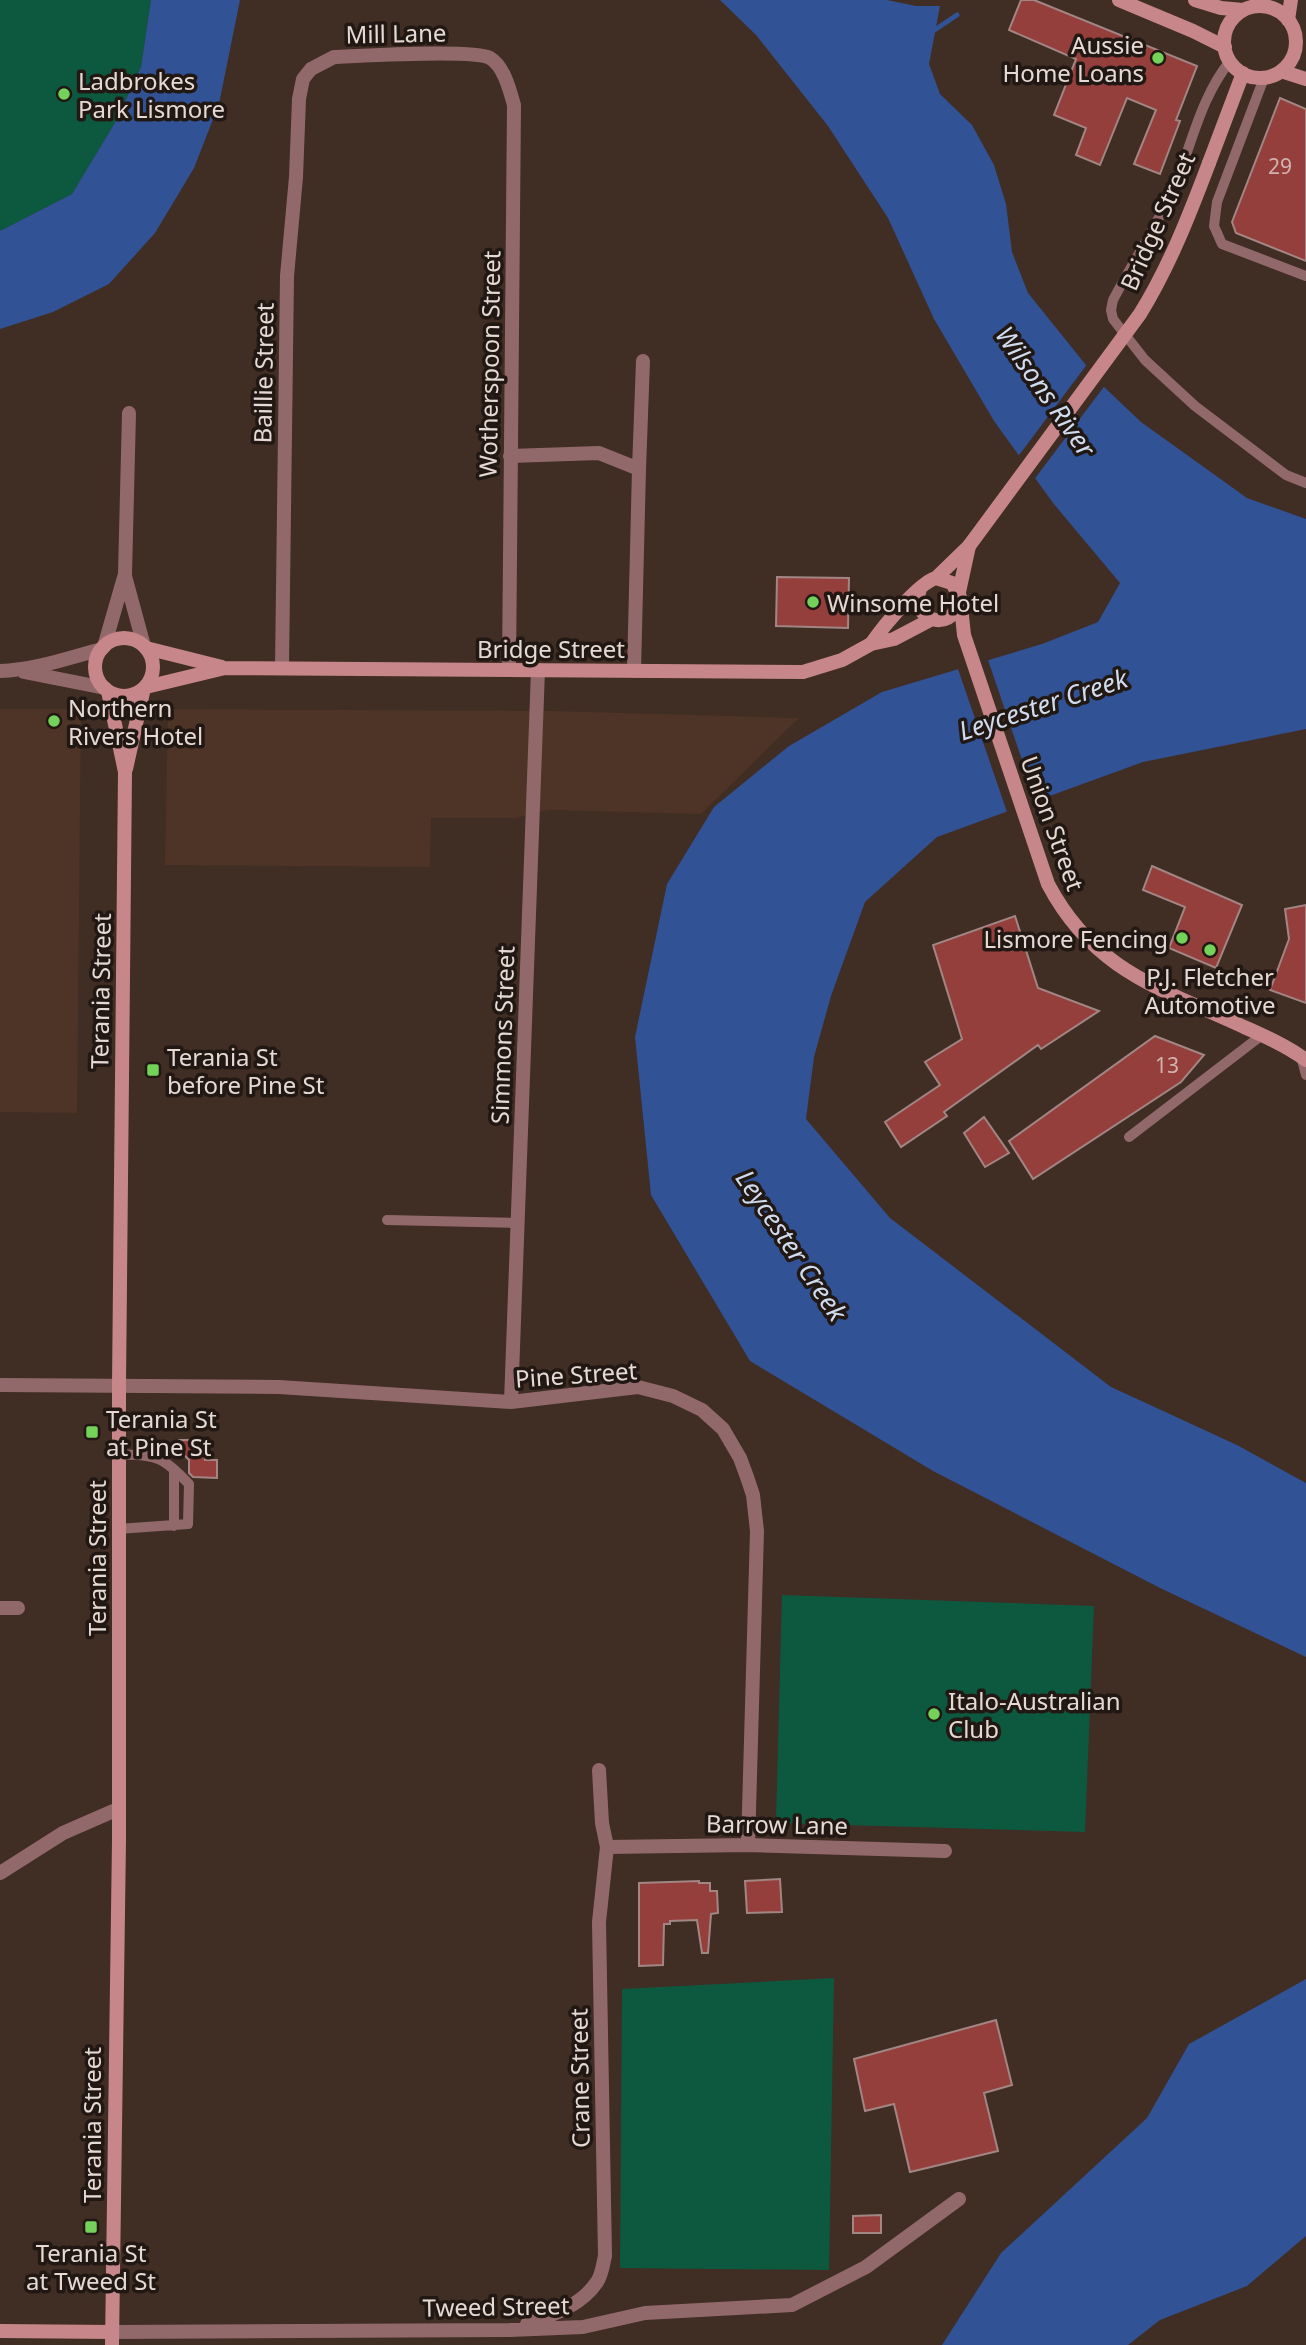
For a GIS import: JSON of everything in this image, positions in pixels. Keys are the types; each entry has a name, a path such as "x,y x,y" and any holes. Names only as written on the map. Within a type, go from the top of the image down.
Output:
{"main road":[{"path":"1119,0 1193,30 1228,54 1243,73 1264,78 1280,71 1293,56 1301,39 1279,11 1268,7 1249,6 1221,8 1195,0"},
{"path":"1288,20 1291,0"},
{"path":"1228,54 1228,26 1249,6"},
{"path":"1280,71 1306,79"},
{"name":"Bridge Street","path":"936,578 969,546 1140,314 1158,285 1174,251 1243,73"},
{"name":"Bridge Street","path":"960,597 969,546"},
{"path":"938,620 955,614 960,597 947,580 936,578 920,589 919,607 927,617 938,620 964,635"},
{"name":"Bridge Street","path":"871,644 887,621 920,589"},
{"name":"Union Street","path":"960,597 964,635 1048,884 1075,928 1099,952 1131,974 1262,1035 1304,1058"},
{"name":"Bridge Street","path":"145,687 225,668 803,672 842,660 871,644 894,639 938,620"},
{"path":"121,639 133,640 145,647 152,660 150,681 145,687 125,696 106,690 96,670 97,659 103,648 121,639"},
{"name":"Bridge Street","path":"145,647 225,668"},
{"name":"Terania Street","path":"113,2339 119,1840 118,1529 125,772 145,687"},
{"name":"Terania Street","path":"106,690 125,772"},
{"name":"Tweed Street","path":"0,2331 113,2339"}],"street":[{"name":"Mill Lane","path":"303,79 319,63 334,57 461,54 489,58 495,63"},
{"name":"Wotherspoon Street","path":"495,63 507,83 514,106 509,670"},
{"name":"Baillie Street","path":"282,667 287,276 296,177 299,99 303,79"},
{"path":"634,671 642,361"},
{"path":"17,671 103,648 125,574 129,413"},
{"path":"510,456 599,453 639,469"},
{"path":"125,574 145,647"},
{"name":"Simmons Street","path":"511,1402 538,670"},
{"path":"0,671 17,671 106,690"},
{"name":"Pine Street","path":"0,1385 279,1387 511,1402 638,1388 673,1396 702,1410 723,1429 740,1458 753,1495 757,1531 748,1845"},
{"path":"0,1608 18,1608"},
{"name":"Crane Street","path":"510,2330 553,2315 581,2300 598,2280 605,2256 599,1922 607,1847 602,1823 599,1770"},
{"path":"0,1873 63,1833 118,1809"},
{"name":"Barrow Lane","path":"607,1847 748,1845 946,1851"},
{"name":"Tweed Street","path":"113,2339 583,2327 645,2313 792,2305 866,2267 959,2199"}],"lane":[{"path":"1228,54 1187,147 1175,184 1113,300 1111,310 1113,319 1145,360 1195,407 1286,475 1306,483"},
{"name":"Bridge Street","path":"1264,78 1217,202 1214,226 1222,244 1306,276"},
{"path":"1129,1137 1262,1035"},
{"path":"1304,1058 1306,1075"},
{"path":"387,1220 518,1223"},
{"path":"118,1529 188,1524 189,1484 156,1456 119,1454"}],"shaded area":[{"path":"0,709 81,709 77,1113 0,1112"},
{"path":"168,709 553,711 799,718 701,814 548,810 516,818 431,818 430,867 165,865"}],"green space":[{"name":"Ladbrokes Park Lismore","path":"0,0 151,0 141,67 116,121 72,194 0,231"},
{"name":"Italo-Australian Club","path":"782,1595 1094,1606 1085,1832 776,1823"},
{"path":"834,1978 829,2270 620,2268 622,1989"}],"water":[{"path":"151,0 240,0 219,104 194,168 155,233 109,284 53,312 0,329 0,231 72,194 116,121 141,67"},
{"path":"720,0 887,0 916,6 940,6 929,64 940,94 972,125 994,165 1006,204 1012,252 1028,293 1102,385 1141,422 1247,498 1306,519 1306,729 1143,762 937,837 865,902 831,996 814,1057 806,1119 890,1218 1111,1387 1237,1445 1306,1483 1306,1657 1160,1588 933,1471 750,1361 651,1195 635,1037 667,884 714,807 789,746 882,692 1042,644 1098,622 1120,583 1053,503 994,421 934,319 888,218 828,126 756,35"},
{"path":"1306,1979 1306,2236 1247,2286 1160,2320 1128,2345 942,2345 1001,2253 1147,2118 1189,2044"}],"pier":[{"path":"1088,363 1106,384 1033,481 1017,458"},
{"path":"987,657 1037,804 1008,815 957,666"}],"building":[{"path":"1021,0 1034,0 1197,66 1176,120 1180,121 1160,174 1134,164 1156,110 1127,98 1100,165 1076,155 1086,128 1054,115 1076,59 1009,30"},
{"path":"1280,98 1306,109 1306,261 1236,233 1232,222"},
{"name":"Winsome Hotel","path":"777,577 849,578 848,628 776,626"},
{"path":"1152,866 1242,905 1216,968 1169,948 1185,907 1143,890"},
{"path":"1306,905 1306,1003 1270,990 1289,939 1285,909"},
{"path":"1015,916 1038,988 1099,1011 1041,1049 1038,1045 944,1112 947,1116 901,1147 885,1122 940,1085 925,1062 962,1039 933,945"},
{"path":"1155,1036 1204,1055 1181,1082 1033,1179 1009,1141"},
{"path":"984,1117 1009,1153 985,1167 964,1133"},
{"path":"179,1440 204,1440 205,1460 217,1460 217,1478 193,1477 189,1473 189,1460 180,1451"},
{"path":"780,1879 782,1912 747,1913 745,1881"},
{"path":"639,1883 710,1883 710,1891 717,1891 718,1913 711,1914 708,1953 702,1953 697,1920 670,1921 670,1924 664,1924 663,1965 639,1966"},
{"path":"996,2020 1012,2085 984,2093 998,2151 910,2172 894,2104 865,2111 854,2059"},
{"path":"881,2215 881,2233 853,2233 853,2216"}],"waterway":[{"path":"930,33 957,15"}],"place":[{"name":"Aussie Home Loans","path":"1158,58"},
{"name":"Ladbrokes Park Lismore","path":"64,94"},
{"name":"Winsome Hotel","path":"813,602"},
{"name":"Northern Rivers Hotel","path":"54,721"},
{"name":"Lismore Fencing","path":"1182,938"},
{"name":"P.J. Fletcher Automotive","path":"1210,950"},
{"name":"Terania St before Pine St","path":"153,1070"},
{"name":"Terania St at Pine St","path":"92,1432"},
{"name":"Italo-Australian Club","path":"934,1714"},
{"name":"Terania St at Tweed St","path":"91,2227"}],"water label":[{"name":"Wilsons River","path":"1046,391"},
{"name":"Leycester Creek","path":"1043,704"},
{"name":"Leycester Creek","path":"792,1245"}]}
